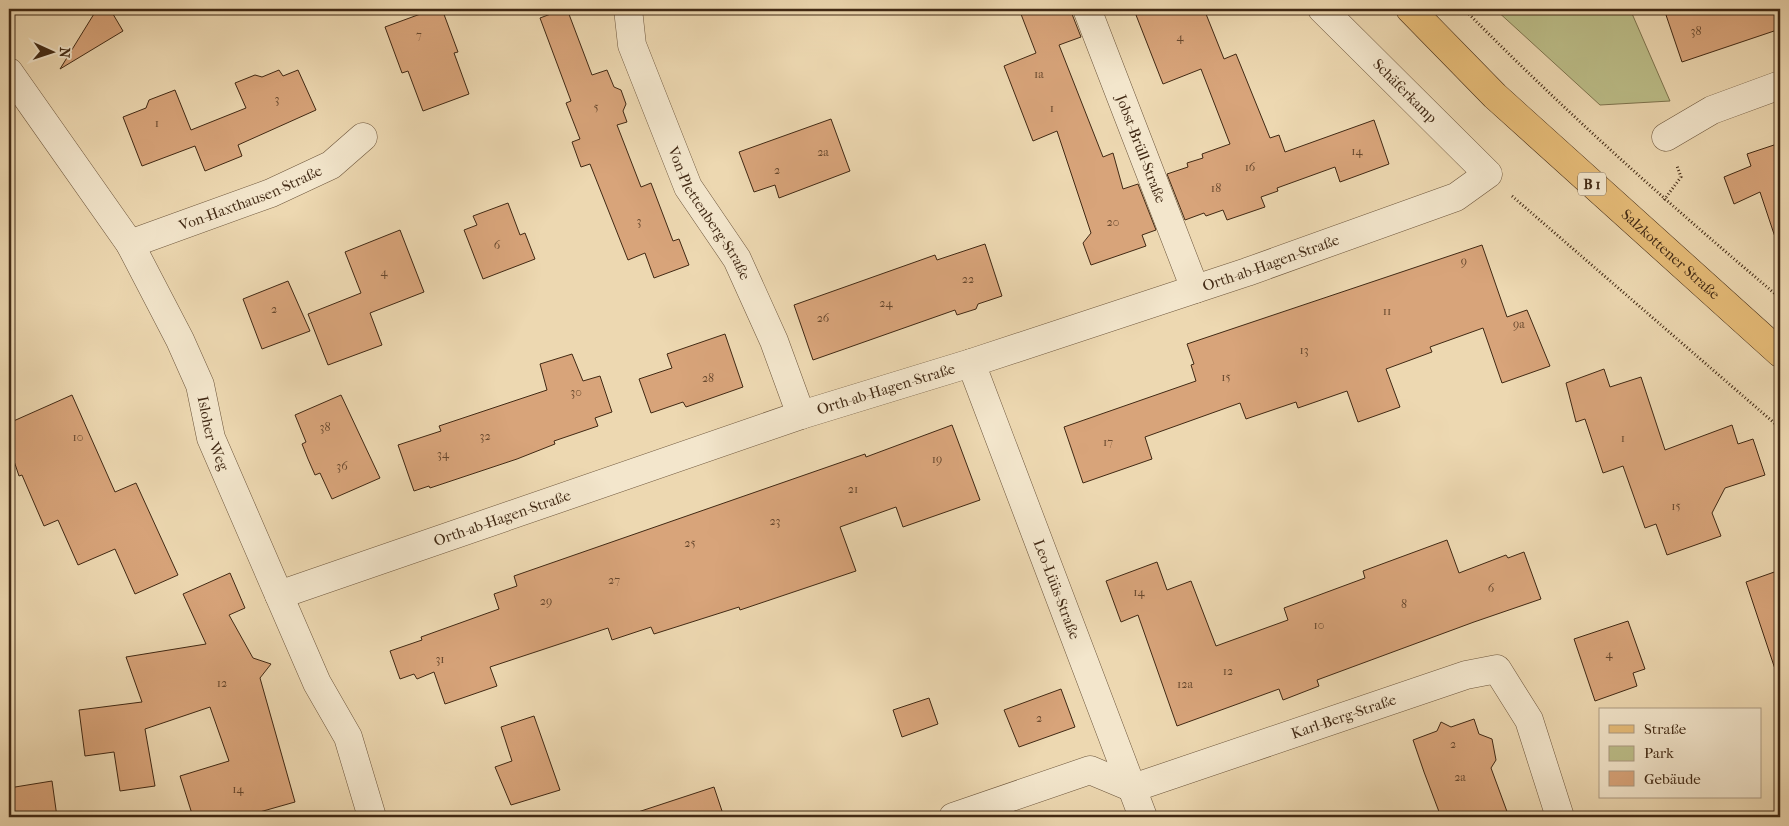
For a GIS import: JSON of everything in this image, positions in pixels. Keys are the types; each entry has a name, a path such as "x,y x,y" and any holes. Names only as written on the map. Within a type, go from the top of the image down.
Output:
{"main road":[{"name":"Salzkottener Straße","path":"1410,9 1495,96 1780,353"}],"street":[{"name":"Von-Plettenberg-Straße","path":"628,9 632,45 688,186 738,259 774,340 801,415"},
{"name":"Jobst-Brüll-Straße","path":"1088,9 1195,289"},
{"name":"Schäferkamp","path":"1322,9 1488,174"},
{"name":"Isloher Weg","path":"9,72 130,244 180,340 196,376 211,438 317,683 348,737 372,817"},
{"path":"1666,138 1712,110 1780,85"},
{"name":"Von-Haxthausen-Straße","path":"130,244 279,189 331,165 363,137"},
{"name":"Orth-ab-Hagen-Straße","path":"279,595 801,415 971,363 1247,272 1456,197 1488,174"},
{"name":"Leo-Lüüs-Straße","path":"971,363 1143,817"},
{"name":"Karl-Berg-Straße","path":"1133,788 1466,675 1497,669 1529,720 1560,817"},
{"path":"953,817 1090,770 1133,788"}],"path":[{"path":"1464,9 1518,64 1664,200 1780,298"},
{"path":"1488,174 1780,428"}],"green space":[{"path":"1495,9 1630,9 1670,101 1600,105"}],"building":[{"path":"97,9 110,9 123,31 60,69"},
{"path":"434,9 442,9 458,52 454,53 469,94 423,111 408,71 402,73 385,27"},
{"path":"567,9 592,75 607,70 614,87 621,90 626,104 623,111 627,122 617,125 641,187 651,183 673,241 679,239 689,265 654,278 645,253 628,260 590,164 581,167 572,142 580,139 566,103 571,101 540,18"},
{"path":"1019,9 1070,9 1081,37 1059,45 1103,157 1113,153 1123,189 1138,184 1156,230 1142,235 1146,246 1091,265 1083,243 1091,233 1057,131 1033,141 1004,66 1036,53"},
{"path":"1151,9 1204,9 1224,59 1236,54 1270,138 1279,135 1285,152 1374,120 1389,164 1340,182 1335,167 1277,188 1278,191 1261,197 1265,207 1227,220 1223,210 1206,216 1204,213 1185,220 1167,174 1188,167 1187,163 1203,158 1202,154 1230,144 1201,69 1163,84 1136,15"},
{"path":"1684,9 1780,9 1780,29 1682,62 1666,15"},
{"path":"279,70 283,76 298,70 316,110 238,145 242,156 205,171 195,146 142,166 123,117 146,108 149,100 175,90 191,130 246,108 235,83 255,75 262,77"},
{"path":"831,119 850,171 779,198 775,185 754,192 739,152"},
{"path":"1780,143 1780,236 1775,237 1760,192 1734,204 1724,177 1751,166 1747,154"},
{"path":"508,203 520,235 525,233 535,259 483,279 464,230 477,225 473,216"},
{"path":"400,230 424,292 370,313 382,345 328,365 308,314 361,293 345,252"},
{"path":"985,244 1002,296 978,304 976,309 957,315 955,310 813,360 794,305 935,255 937,260"},
{"path":"1482,245 1507,317 1527,310 1550,366 1502,383 1483,328 1430,347 1432,352 1386,369 1400,407 1358,422 1347,391 1298,408 1296,402 1246,419 1240,403 1145,437 1152,459 1083,483 1064,427 1196,381 1191,365 1194,364 1187,344"},
{"path":"288,281 310,331 262,349 243,299"},
{"path":"725,334 743,387 686,407 683,402 651,413 639,379 672,368 667,354"},
{"path":"572,354 583,381 600,376 612,412 595,418 598,426 554,441 555,444 517,459 430,488 429,486 414,491 398,445 441,431 439,426 547,390 540,364"},
{"path":"1604,369 1610,387 1641,377 1665,450 1732,425 1738,444 1753,439 1765,475 1725,488 1712,513 1721,536 1667,555 1656,524 1645,528 1623,466 1603,473 1585,419 1576,422 1566,383"},
{"path":"72,395 115,492 136,483 178,575 135,594 115,549 78,565 58,520 44,526 22,475 19,476 9,446 9,423"},
{"path":"341,395 380,478 332,499 320,473 315,475 302,444 306,442 295,415"},
{"path":"952,425 980,500 903,527 896,507 840,527 856,571 740,610 739,607 654,634 651,627 612,640 608,628 490,667 497,686 445,704 434,672 417,679 414,674 400,679 390,651 422,640 421,637 499,609 494,594 517,586 514,576 865,454 866,457"},
{"path":"1447,540 1459,573 1506,555 1508,558 1524,552 1541,599 1317,680 1319,686 1283,700 1279,689 1177,726 1138,615 1121,622 1106,581 1157,562 1167,590 1191,581 1216,646 1288,620 1284,608 1365,578 1363,571"},
{"path":"1780,570 1780,669 1775,669 1746,582"},
{"path":"230,573 245,608 229,615 253,658 271,664 260,678 295,802 242,817 193,817 180,776 229,761 210,707 145,729 155,786 120,791 114,752 85,756 79,710 142,702 126,657 206,644 183,594"},
{"path":"1628,621 1645,669 1633,673 1637,686 1595,701 1574,639"},
{"path":"1061,689 1075,727 1019,747 1004,710"},
{"path":"929,698 938,724 902,737 893,710"},
{"path":"534,716 560,790 511,805 495,767 512,761 501,727"},
{"path":"1474,719 1479,734 1492,739 1496,760 1491,768 1509,817 1441,817 1424,772 1413,740 1437,731 1441,722 1451,727"},
{"path":"52,781 57,817 9,817 9,788"},
{"path":"714,787 724,817 639,817 638,812"}]}
